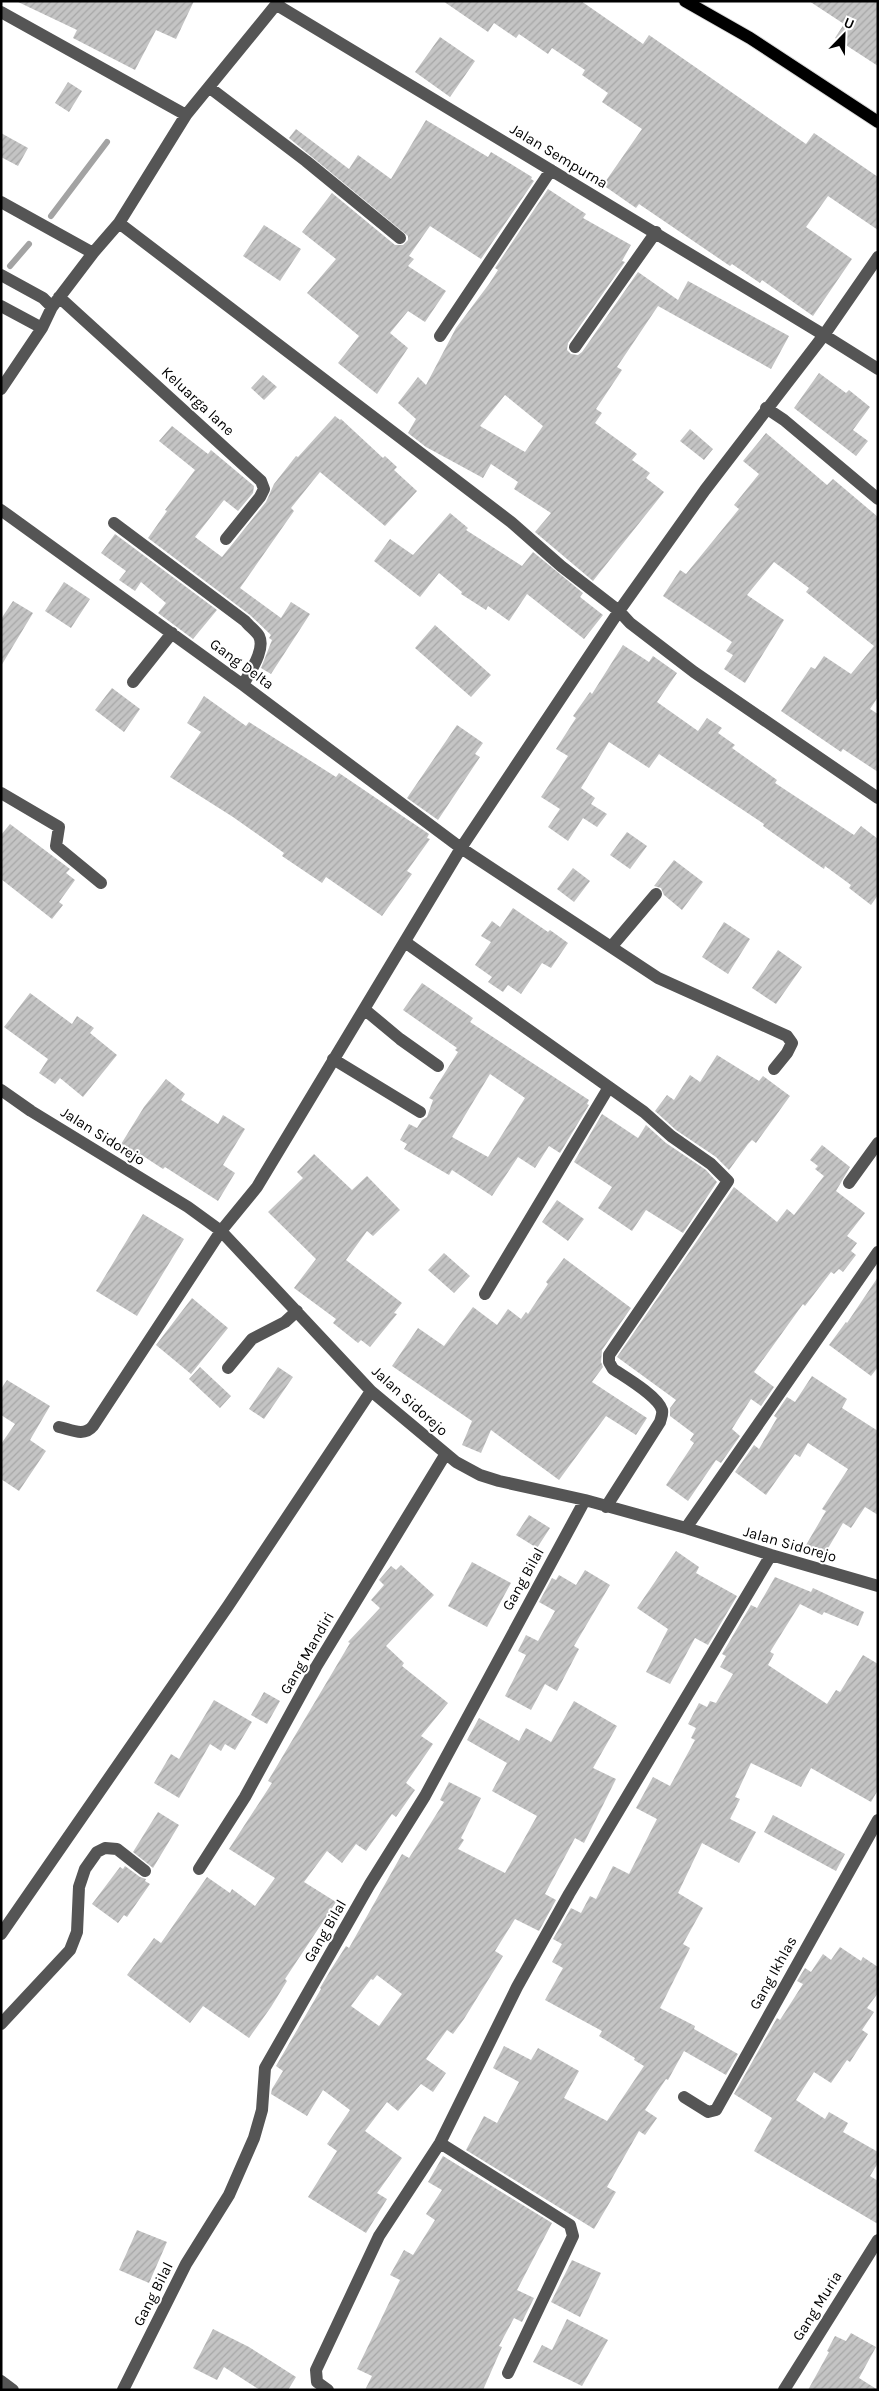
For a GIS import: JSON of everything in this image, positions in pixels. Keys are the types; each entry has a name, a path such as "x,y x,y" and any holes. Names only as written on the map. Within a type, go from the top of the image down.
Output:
{"main road":[{"path":"685,1 750,38 878,122"}],"street":[{"path":"1,389 42,328 55,302 119,223 186,115 278,3"},
{"name":"Jalan Sempurna","path":"278,3 878,369"},
{"path":"1,12 186,115"},
{"path":"210,88 306,161 400,238"},
{"path":"440,336 551,170"},
{"path":"1,202 93,253"},
{"path":"119,223 511,522 561,566 619,611 630,623 694,672 878,798"},
{"path":"575,347 656,232"},
{"path":"59,1427 83,1432 88,1431 93,1426 221,1231 257,1187 461,848 619,611 766,408 824,335 878,257"},
{"path":"1,274 43,298 55,302"},
{"name":"Keluarga lane","path":"55,302 261,481 264,489 260,497 226,539"},
{"path":"1,306 42,328"},
{"path":"766,408 784,420 878,499"},
{"name":"Gang Delta","path":"1,510 243,685 461,848 658,978 787,1036 792,1042 787,1053 774,1069"},
{"path":"114,524 245,621 259,635 261,643 258,654 243,685"},
{"path":"133,682 172,633"},
{"path":"1,794 59,827 56,846 101,883"},
{"path":"612,946 656,894"},
{"path":"405,942 644,1112 671,1136 711,1164 728,1182 609,1354 609,1362 613,1368 654,1399 662,1410 662,1415 660,1422 606,1507"},
{"path":"364,1009 400,1039 438,1066"},
{"path":"333,1059 420,1112"},
{"path":"485,1294 609,1087"},
{"name":"Jalan Sidorejo","path":"1,1090 31,1111 188,1207 221,1231 372,1391 445,1455 480,1475 585,1500 686,1528 771,1556 878,1586"},
{"path":"849,1183 878,1142"},
{"path":"686,1528 878,1252"},
{"path":"228,1368 252,1339 285,1322 297,1311"},
{"path":"1,1934 228,1606 372,1391"},
{"name":"Gang Mandiri","path":"199,1869 245,1797 316,1667 445,1455"},
{"name":"Gang Bilal","path":"123,2390 186,2264 229,2194 254,2138 262,2110 265,2068 370,1884 425,1796 585,1500"},
{"path":"328,2390 315,2386 316,2370 379,2236 440,2143 522,1979 771,1556"},
{"name":"Gang Ikhlas","path":"684,2097 708,2112 716,2110 878,1820"},
{"path":"1,2024 70,1950 77,1932 79,1887 85,1869 97,1852 105,1848 117,1849 145,1872"},
{"path":"440,2143 570,2225 572,2230 572,2236 508,2373"},
{"name":"Gang Muria","path":"784,2390 878,2240"},
{"path":"1,2381 13,2390"}],"building":[{"path":"16,1 194,1 176,39 156,30 135,70 73,38 77,30"},
{"path":"443,1 581,1 643,44 649,35 806,144 814,133 878,177 878,230 828,196 806,227 852,259 813,316 762,280 760,283 732,264 730,266 639,204 636,208 603,185 642,129 602,102 608,93 582,75 585,70 552,48 548,54 519,34 516,38 494,23 488,32"},
{"path":"809,1 878,1 878,66 835,38 844,24"},
{"path":"440,37 475,61 450,97 415,72"},
{"path":"68,82 82,91 69,112 55,103"},
{"path":"426,120 488,157 491,152 532,177 531,179 534,181 481,259 430,226 409,256 414,259 408,266 446,291 425,322 408,311 390,333 408,348 377,394 338,363 359,336 307,293 336,259 302,232 332,193 395,245 403,245 408,240 408,236 289,138 296,129 349,169 358,155 391,179"},
{"path":"1,133 28,148 18,166 1,157"},
{"path":"548,189 586,214 583,218 631,245 622,261 625,262 568,343 567,350 571,354 578,355 582,352 638,272 678,300 688,281 789,336 771,369 658,306 617,367 622,370 596,409 602,413 595,423 637,454 632,460 650,473 646,478 664,492 593,581 535,532 551,513 514,489 518,482 491,464 483,478 426,447 408,433 416,419 398,403 418,377 426,385 456,328 498,270 495,268","holes":["505,395 543,426 525,452 480,426"]},
{"path":"264,225 301,249 280,281 243,256"},
{"path":"819,373 846,393 849,390 870,407 853,430 868,441 856,456 794,408"},
{"path":"263,375 277,387 264,400 251,388"},
{"path":"335,416 341,419 383,458 385,456 397,467 394,470 417,491 385,526 320,472 291,508 294,511 240,588 281,618 291,602 310,614 271,674 261,668 272,640 269,638 271,635 250,615 148,538 167,511 165,510 195,470 159,441 172,426 208,454 211,450 254,486 253,493 238,511 224,500 195,537 222,557 266,502 274,484 296,456 298,457"},
{"path":"690,429 713,449 704,460 680,441"},
{"path":"766,433 827,485 833,479 878,517 878,697 870,709 878,714 878,772 843,749 841,752 781,711 811,667 815,669 824,656 851,674 874,646 806,592 809,588 774,562 747,595 784,620 745,683 724,669 733,655 726,651 732,642 663,596 680,570 686,574 739,509 734,505 759,474 743,461"},
{"path":"450,513 468,528 466,530 522,566 533,552 583,593 580,597 603,615 584,639 527,594 509,621 488,606 486,610 461,594 462,592 439,573 420,597 374,561 390,539 413,555"},
{"path":"115,534 217,610 193,639 158,613 166,603 141,582 135,591 119,580 126,571 101,553"},
{"path":"64,582 90,599 71,628 45,611"},
{"path":"13,601 33,613 1,666 1,619"},
{"path":"435,625 491,675 471,697 415,648"},
{"path":"623,645 649,662 653,656 677,673 657,702 698,731 707,718 722,728 718,733 735,745 732,748 777,780 775,783 854,835 861,826 878,839 878,895 871,905 849,888 851,885 825,866 824,869 763,826 764,824 659,754 649,768 609,742 581,788 595,798 591,804 607,814 597,827 583,818 568,841 548,827 560,809 541,797 568,756 556,749 576,718 573,716 590,692 592,694"},
{"path":"112,688 140,709 124,732 95,710"},
{"path":"204,696 246,726 249,722 336,777 339,773 429,834 427,838 430,839 407,871 412,874 382,916 326,877 322,883 282,856 284,853 233,817 170,777 201,732 187,723"},
{"path":"457,725 483,743 475,754 480,757 438,820 407,798"},
{"path":"10,824 70,869 66,873 75,880 59,902 63,905 52,919 1,879 1,835"},
{"path":"627,832 647,846 630,869 610,855"},
{"path":"674,860 703,882 682,910 664,895 661,888 654,886"},
{"path":"573,868 590,881 574,902 557,889"},
{"path":"513,908 568,943 551,968 542,963 521,994 508,985 503,992 488,982 492,977 475,965 491,942 481,936 492,921 500,927"},
{"path":"724,922 750,939 728,974 702,957"},
{"path":"778,950 802,967 776,1004 752,988"},
{"path":"422,983 473,1018 470,1022 589,1100 587,1104 589,1105 560,1153 549,1146 535,1168 518,1157 492,1196 452,1170 449,1175 404,1149 407,1144 400,1140 409,1124 417,1128 422,1120 427,1117 433,1100 429,1098 458,1052 455,1050 457,1048 403,1010","holes":["490,1074 525,1098 488,1157 452,1137"]},
{"path":"30,993 72,1024 77,1016 94,1028 90,1033 117,1055 83,1097 60,1078 55,1084 39,1073 48,1059 4,1027"},
{"path":"717,1055 759,1081 763,1076 790,1096 756,1143 752,1140 748,1144 729,1170 716,1157 676,1130 655,1111 667,1095 674,1100 690,1075 700,1082"},
{"path":"166,1079 185,1094 181,1100 218,1124 223,1115 245,1129 223,1165 235,1173 218,1201 165,1167 163,1169 140,1154 136,1161 118,1149 144,1107"},
{"path":"602,1114 638,1138 646,1125 666,1143 706,1170 717,1182 683,1233 646,1210 632,1231 598,1208 612,1187 574,1162"},
{"path":"822,1145 850,1167 836,1191 865,1213 847,1236 857,1243 851,1251 856,1255 843,1272 839,1269 834,1274 831,1272 805,1306 803,1304 754,1372 774,1387 761,1406 751,1399 732,1429 740,1436 721,1463 716,1460 688,1501 666,1485 694,1443 690,1440 694,1434 670,1416 670,1408 676,1400 617,1357 734,1187 777,1222 787,1209 794,1215 824,1176 815,1169 818,1166 810,1160"},
{"path":"314,1154 352,1190 367,1176 400,1210 373,1236 367,1231 346,1260 402,1303 394,1313 397,1314 370,1347 361,1340 358,1343 333,1323 336,1319 294,1288 316,1259 268,1212 303,1178 297,1172"},
{"path":"557,1200 584,1219 568,1241 542,1222"},
{"path":"143,1214 184,1239 137,1316 96,1291"},
{"path":"444,1253 470,1276 454,1293 428,1270"},
{"path":"564,1258 631,1308 602,1350 601,1362 603,1367 592,1382 647,1418 636,1435 606,1416 559,1480 491,1430 481,1453 462,1445 472,1421 392,1366 418,1328 444,1346 473,1307 497,1325 508,1309 521,1319 526,1312 528,1314 548,1284 546,1282"},
{"path":"878,1277 878,1367 871,1376 829,1345 847,1323"},
{"path":"192,1298 228,1328 191,1374 156,1345"},
{"path":"200,1367 231,1396 220,1408 189,1379"},
{"path":"278,1367 293,1377 264,1419 249,1409"},
{"path":"812,1376 847,1399 842,1408 878,1431 878,1515 865,1507 851,1528 843,1523 824,1555 806,1545 826,1511 822,1509 848,1469 808,1443 800,1457 795,1454 766,1495 735,1472 754,1445 759,1449 777,1418 774,1416 787,1397 795,1402"},
{"path":"7,1380 50,1406 30,1440 46,1451 19,1491 1,1479 1,1444 15,1424 1,1415 1,1389"},
{"path":"529,1515 550,1528 537,1548 516,1535"},
{"path":"676,1551 699,1567 696,1573 737,1596 708,1645 695,1638 670,1684 646,1672 668,1629 637,1608"},
{"path":"472,1562 511,1583 487,1627 448,1606"},
{"path":"401,1565 434,1595 386,1646 404,1663 402,1666 448,1703 421,1736 433,1744 406,1783 415,1790 396,1817 392,1814 366,1851 356,1844 342,1863 327,1851 304,1882 336,1902 285,1979 287,1981 271,2007 249,2038 203,2006 190,2023 127,1975 154,1938 161,1943 207,1877 230,1893 232,1889 255,1906 275,1878 229,1849 272,1783 268,1781 350,1643 348,1642 380,1608 371,1600 384,1585 379,1580 391,1566 396,1570"},
{"path":"585,1570 610,1585 574,1646 579,1649 557,1691 545,1684 531,1710 505,1696 526,1655 518,1651 526,1635 538,1641 555,1611 539,1602 552,1578 556,1580 559,1575 576,1585"},
{"path":"775,1577 811,1592 813,1588 864,1612 858,1626 824,1612 822,1615 800,1604 770,1652 774,1654 768,1665 827,1704 836,1690 840,1692 863,1655 878,1664 878,1790 871,1802 811,1768 801,1787 751,1763 735,1797 740,1799 730,1819 756,1832 739,1863 702,1843 678,1893 703,1908 683,1944 690,1948 660,2008 695,2026 694,2029 738,2054 726,2075 684,2051 668,2080 666,2079 645,2110 657,2118 645,2135 639,2131 607,2187 616,2192 594,2229 466,2150 484,2116 497,2123 519,2082 493,2068 504,2046 531,2060 538,2048 579,2071 564,2098 607,2121 644,2066 634,2060 635,2058 599,2036 602,2031 545,2000 563,1968 552,1962 562,1944 553,1939 571,1908 581,1913 590,1896 596,1899 613,1866 629,1874 657,1819 636,1808 653,1777 670,1786 695,1740 691,1738 696,1728 688,1724 699,1703 707,1707 710,1701 716,1703 733,1674 720,1667 726,1656 722,1654 751,1605 757,1608"},
{"path":"264,1692 280,1701 267,1724 251,1715"},
{"path":"214,1700 252,1722 235,1750 225,1744 221,1751 210,1744 179,1798 154,1783 171,1754 179,1759"},
{"path":"574,1701 617,1726 593,1768 616,1779 584,1843 575,1838 545,1894 556,1900 539,1931 515,1919 495,1951 503,1956 464,2019 453,2034 447,2030 426,2059 446,2073 433,2092 421,2084 398,2111 387,2102 365,2131 402,2158 377,2193 387,2199 366,2233 308,2197 337,2151 327,2144 350,2110 323,2090 307,2116 271,2094 283,2071 276,2066 330,1971 346,1946 349,1948 402,1854 409,1858 444,1802 440,1800 449,1782 481,1798 461,1838 464,1840 458,1849 505,1873 537,1816 492,1791 507,1763 467,1740 479,1718 519,1741 526,1728 551,1742","holes":["377,1975 402,1994 379,2026 351,2006 371,1979 373,1980"]},
{"path":"158,1812 179,1825 153,1868 133,1852"},
{"path":"773,1815 845,1854 836,1871 764,1832"},
{"path":"125,1866 146,1879 145,1881 150,1884 127,1917 124,1915 118,1923 92,1904 120,1867 123,1869"},
{"path":"840,1947 861,1961 863,1957 878,1967 878,1993 867,2008 874,2012 862,2030 868,2034 850,2062 847,2060 831,2083 814,2072 796,2100 825,2119 829,2112 848,2123 843,2132 878,2152 878,2163 870,2176 878,2181 878,2224 754,2151 772,2118 734,2094 777,2018 780,2020 803,1984 797,1981 805,1968 811,1972 823,1954 831,1960"},
{"path":"443,2156 552,2223 517,2290 534,2298 522,2322 514,2318 499,2346 502,2347 483,2390 365,2390 372,2376 357,2369 400,2280 390,2275 404,2250 413,2255 435,2220 426,2214 442,2190 428,2182"},
{"path":"137,2230 167,2242 149,2283 119,2270"},
{"path":"572,2260 601,2273 580,2317 551,2302"},
{"path":"567,2319 608,2340 582,2386 533,2362 542,2345 552,2350"},
{"path":"213,2329 249,2347 296,2377 288,2390 260,2390 224,2367 217,2380 193,2368"},
{"path":"851,2333 876,2347 859,2378 878,2390 808,2390 829,2352 827,2351 835,2336 846,2341"}],"waterway":[{"path":"51,216 107,142"},
{"path":"10,266 29,244"}]}
